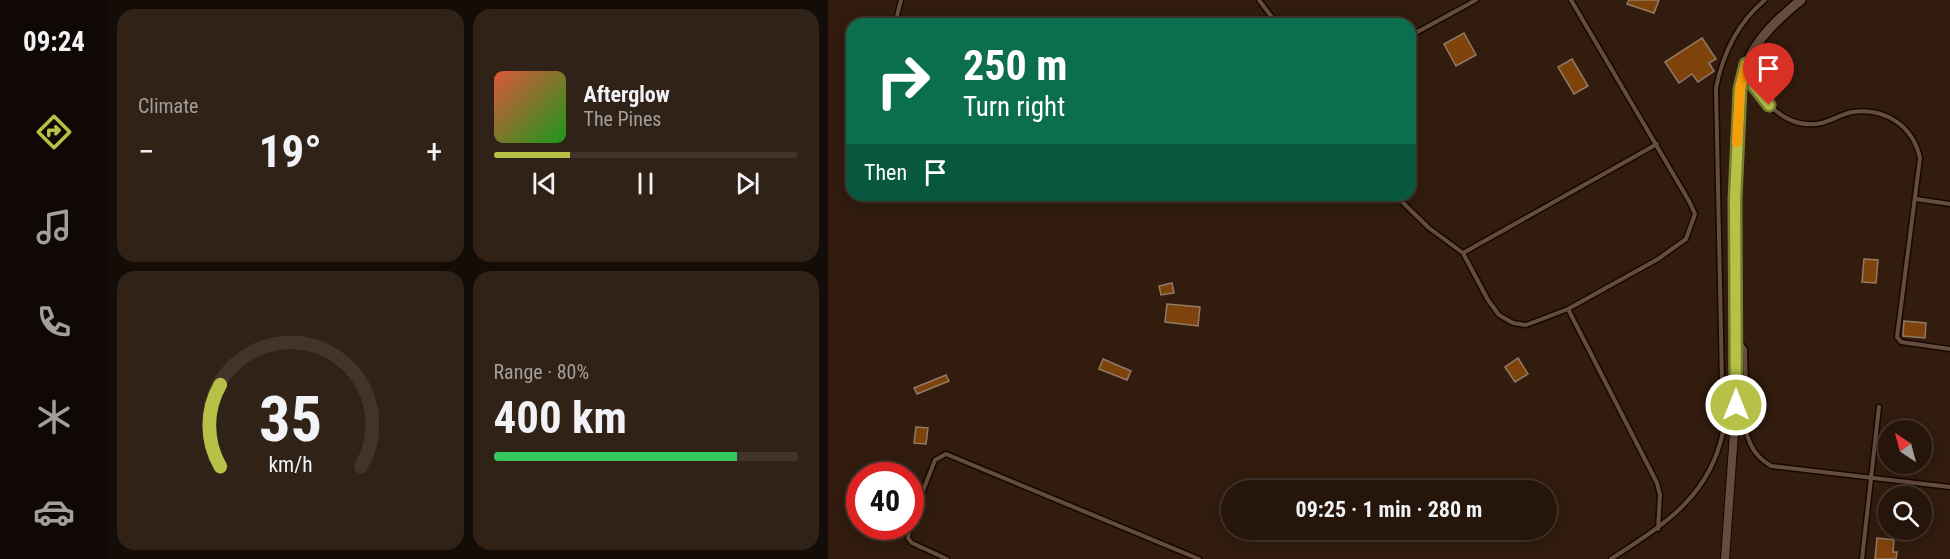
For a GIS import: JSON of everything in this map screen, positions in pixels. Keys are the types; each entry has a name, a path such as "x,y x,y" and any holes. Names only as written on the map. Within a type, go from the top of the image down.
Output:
{"street":[{"path":"1725,559 1736,405 1735,199 1740,89 1746,64 1758,42 1774,23 1801,0"}],"lane":[{"path":"896,18 901,0"},
{"path":"1259,0 1272,18"},
{"path":"1416,33 1476,0"},
{"path":"1401,201 1429,228 1463,253 1488,300 1500,315 1513,323 1526,325 1568,309 1658,259 1686,239 1695,214 1657,144 1571,0"},
{"path":"1611,559 1674,517 1706,476 1719,454 1723,432 1716,88 1722,59 1737,29 1765,0"},
{"path":"1746,64 1755,87 1782,116 1820,123 1850,113 1867,111 1883,114 1898,122 1909,132 1919,152 1916,200 1897,338 1901,342 1950,349"},
{"path":"1463,253 1657,144"},
{"path":"1916,200 1950,204"},
{"path":"1568,309 1657,483 1660,495 1658,529"},
{"path":"1736,339 1745,349 1747,435 1751,448 1760,459 1771,466 1950,487"},
{"path":"1862,559 1879,407"},
{"path":"924,489 935,460 946,454 1199,559"},
{"path":"910,540 912,543 947,559"}],"building":[{"path":"1629,0 1659,0 1654,13 1627,4"},
{"path":"1464,33 1476,55 1456,66 1444,44"},
{"path":"1702,38 1716,59 1709,63 1714,71 1698,82 1692,74 1679,83 1665,62"},
{"path":"1572,59 1588,86 1574,94 1558,67"},
{"path":"1864,259 1878,260 1876,283 1862,282"},
{"path":"1172,283 1174,293 1161,295 1159,286"},
{"path":"1167,304 1200,307 1198,326 1165,322"},
{"path":"1904,321 1926,323 1925,338 1903,336"},
{"path":"1518,358 1528,374 1515,382 1505,367"},
{"path":"1103,359 1131,371 1127,380 1099,369"},
{"path":"946,375 949,381 917,394 914,388"},
{"path":"916,427 928,428 926,444 914,443"},
{"path":"1877,538 1878,540 1894,540 1893,552 1897,552 1896,559 1875,559"}],"slow traffic":[{"path":"1737,142 1740,89 1746,65"}],"route":[{"path":"1736,405 1735,199 1740,89 1746,64 1755,87 1769,105"}]}
